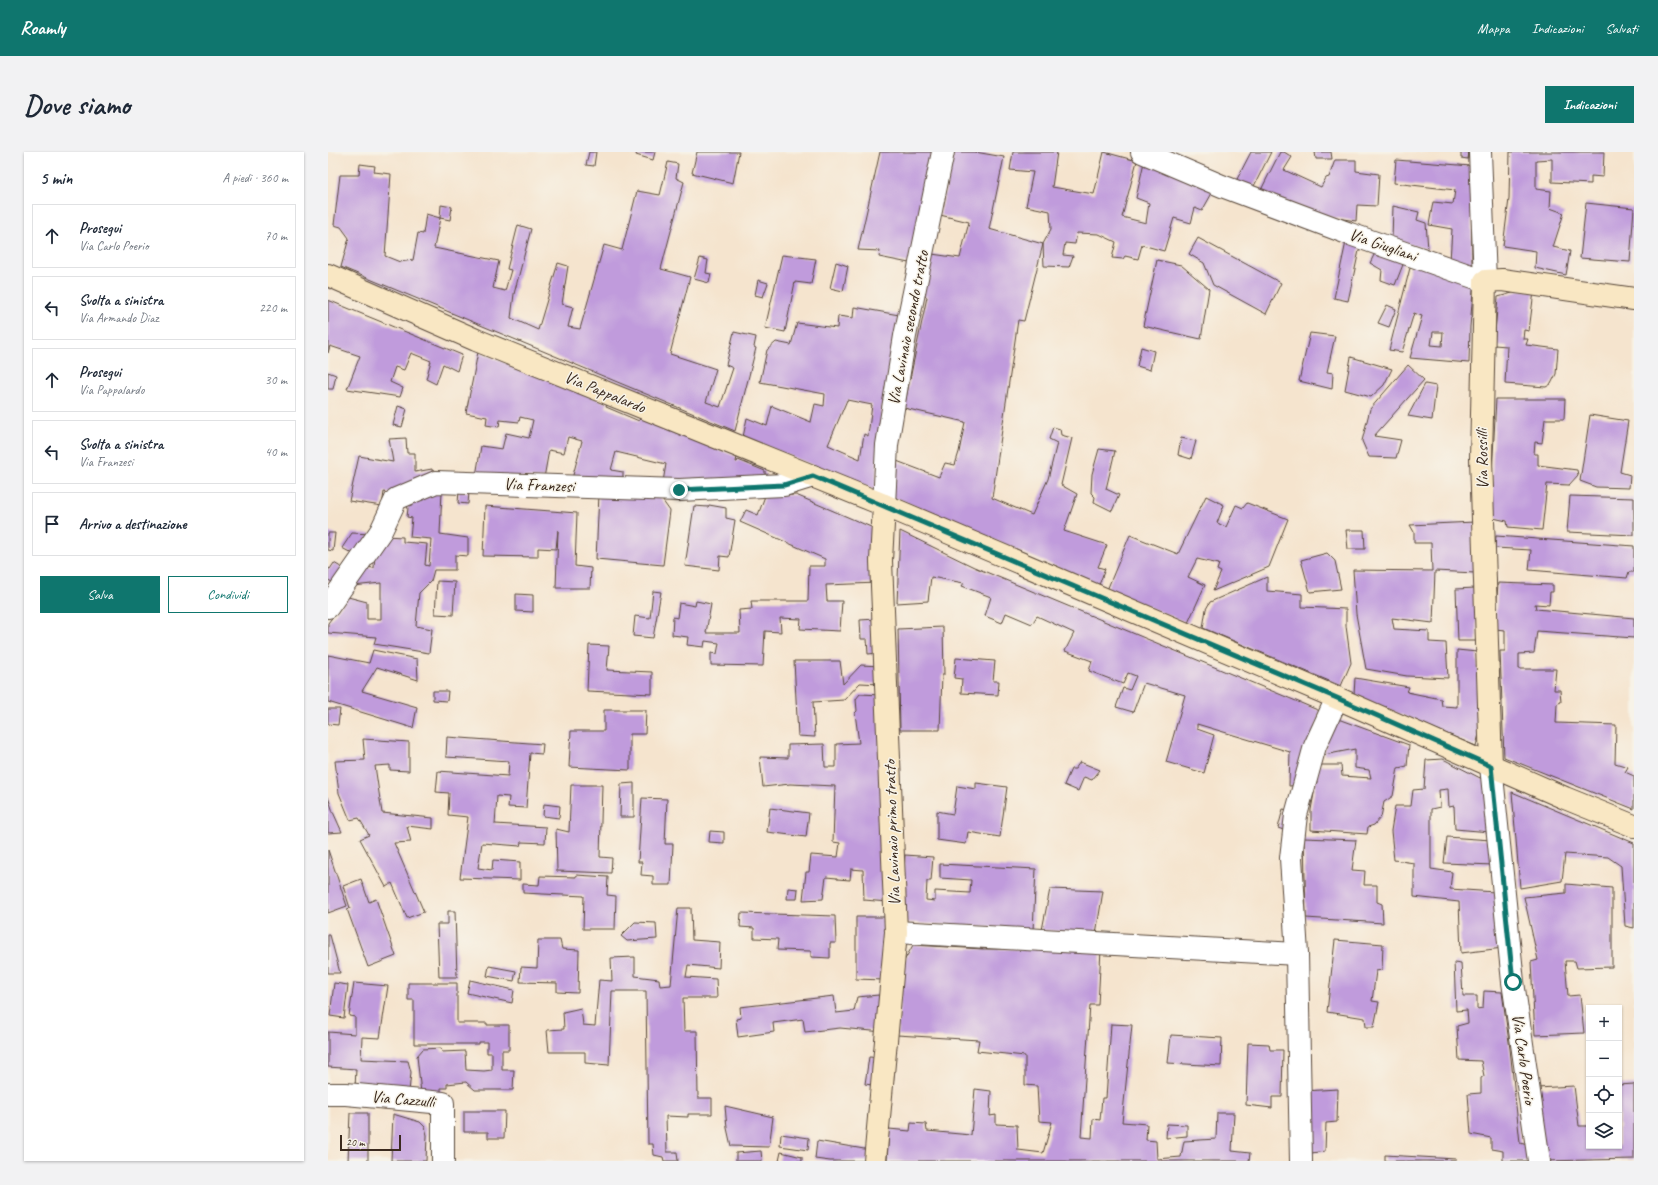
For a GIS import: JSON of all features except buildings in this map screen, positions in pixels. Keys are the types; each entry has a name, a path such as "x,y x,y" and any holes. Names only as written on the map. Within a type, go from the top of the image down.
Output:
{"main road":[{"name":"Via Pappalardo","path":"328,275 476,340 884,505 1337,698 1565,798 1634,826"},
{"name":"Via Giugliani","path":"1485,281 1502,280 1634,299"},
{"name":"Via Rossilli","path":"1485,281 1481,458 1491,766"},
{"name":"Via Lavinaio primo tratto","path":"875,1161 896,932 881,561 884,505"}],"street":[{"name":"Via Lavinaio secondo tratto","path":"884,505 887,445 905,336 943,152"},
{"name":"Via Giugliani","path":"1142,152 1222,186 1350,234 1485,281"},
{"name":"Via Rossilli","path":"1480,152 1485,281"},
{"name":"Via Franzesi","path":"328,608 381,531 396,499 436,482 679,490 784,485 813,476"},
{"path":"1301,1161 1297,954 1291,858 1296,815 1316,746 1337,698"},
{"name":"Via Carlo Poerio","path":"1491,766 1513,982 1539,1161"},
{"path":"896,932 1297,954"},
{"name":"Via Cazzulli","path":"328,1094 346,1094 443,1103 442,1161"}],"route":[{"path":"679,490 784,485 813,476 1337,698 1491,766 1513,982"}]}
